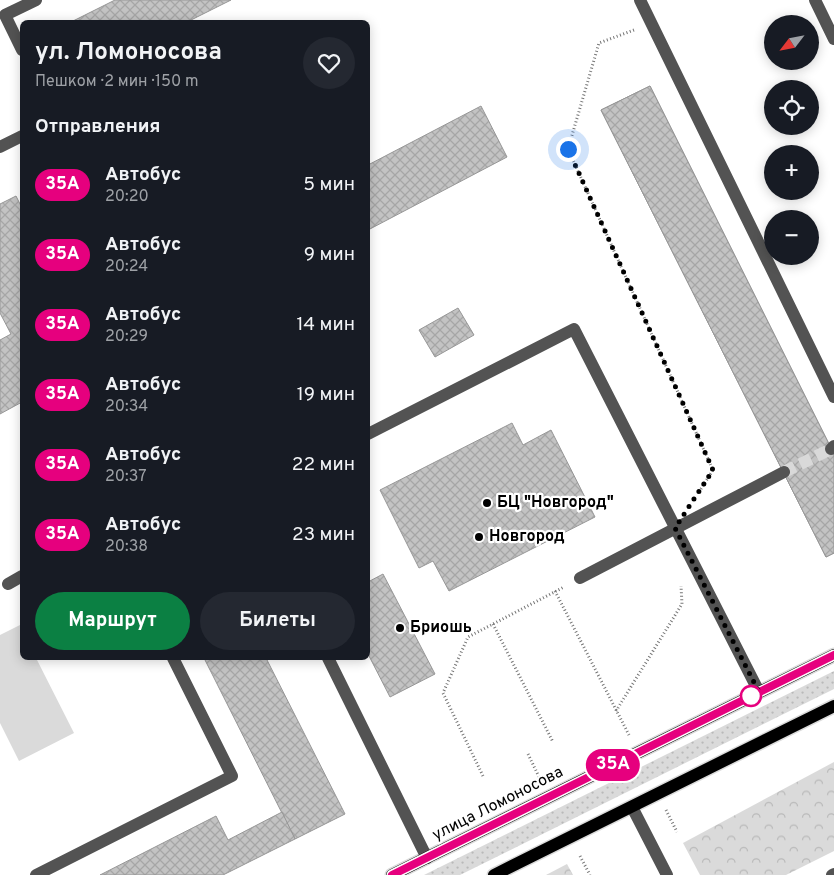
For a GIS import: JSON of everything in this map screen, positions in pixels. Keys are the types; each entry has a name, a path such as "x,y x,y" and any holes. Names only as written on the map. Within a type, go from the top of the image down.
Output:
{"main road":[{"name":"улица Ломоносова","path":"392,875 834,655"},
{"path":"494,875 834,706"}],"street":[{"path":"20,46 5,15 36,0"},
{"path":"640,0 834,397"},
{"path":"815,0 834,39"},
{"path":"0,147 20,137"},
{"path":"370,433 574,329 759,692"},
{"path":"580,578 784,472"},
{"path":"8,584 20,577"},
{"path":"36,875 232,776 173,660"},
{"path":"329,660 426,858"},
{"path":"632,807 667,875"}],"path":[{"path":"651,24 600,43 568,149 713,470 697,495"},
{"path":"483,776 443,693 468,637 580,578"},
{"path":"616,711 682,604 681,585"},
{"path":"555,591 638,753"},
{"path":"493,624 553,742"},
{"path":"658,794 677,832"}],"green space":[{"path":"20,625 20,660 37,660 74,733 19,761 0,723 0,635"},
{"path":"834,671 834,689 460,875 424,875"},
{"path":"834,762 834,851 786,875 700,875 683,843"},
{"path":"567,864 573,875 546,875"}],"building":[{"path":"115,0 231,0 191,20 75,20"},
{"path":"650,86 834,454 834,553 826,557 601,110"},
{"path":"650,86 834,454 834,553 826,557 601,110"},
{"path":"481,106 507,157 370,229 370,164"},
{"path":"16,196 20,204 20,403 0,414 0,340 11,334 0,313 0,204"},
{"path":"458,308 474,335 435,357 419,330"},
{"name":"БЦ \"Новгород\"","path":"512,423 523,445 551,430 595,517 449,591 433,561 419,568 380,490"},
{"path":"383,574 435,674 390,697 370,658 370,581"},
{"path":"205,660 267,660 345,814 295,839"},
{"path":"282,812 295,839 223,875 100,875 216,816 228,840"}],"tunnel":[{"path":"784,472 831,449"}],"bus line":[{"name":"35А","path":"392,875 834,655"}],"place":[{"name":"БЦ \"Новгород\"","path":"487,503"},
{"name":"Новгород","path":"479,537"},
{"name":"Бриошь","path":"400,628"}],"route":[{"path":"568,149 713,470 675,528 759,692 751,696"}]}
